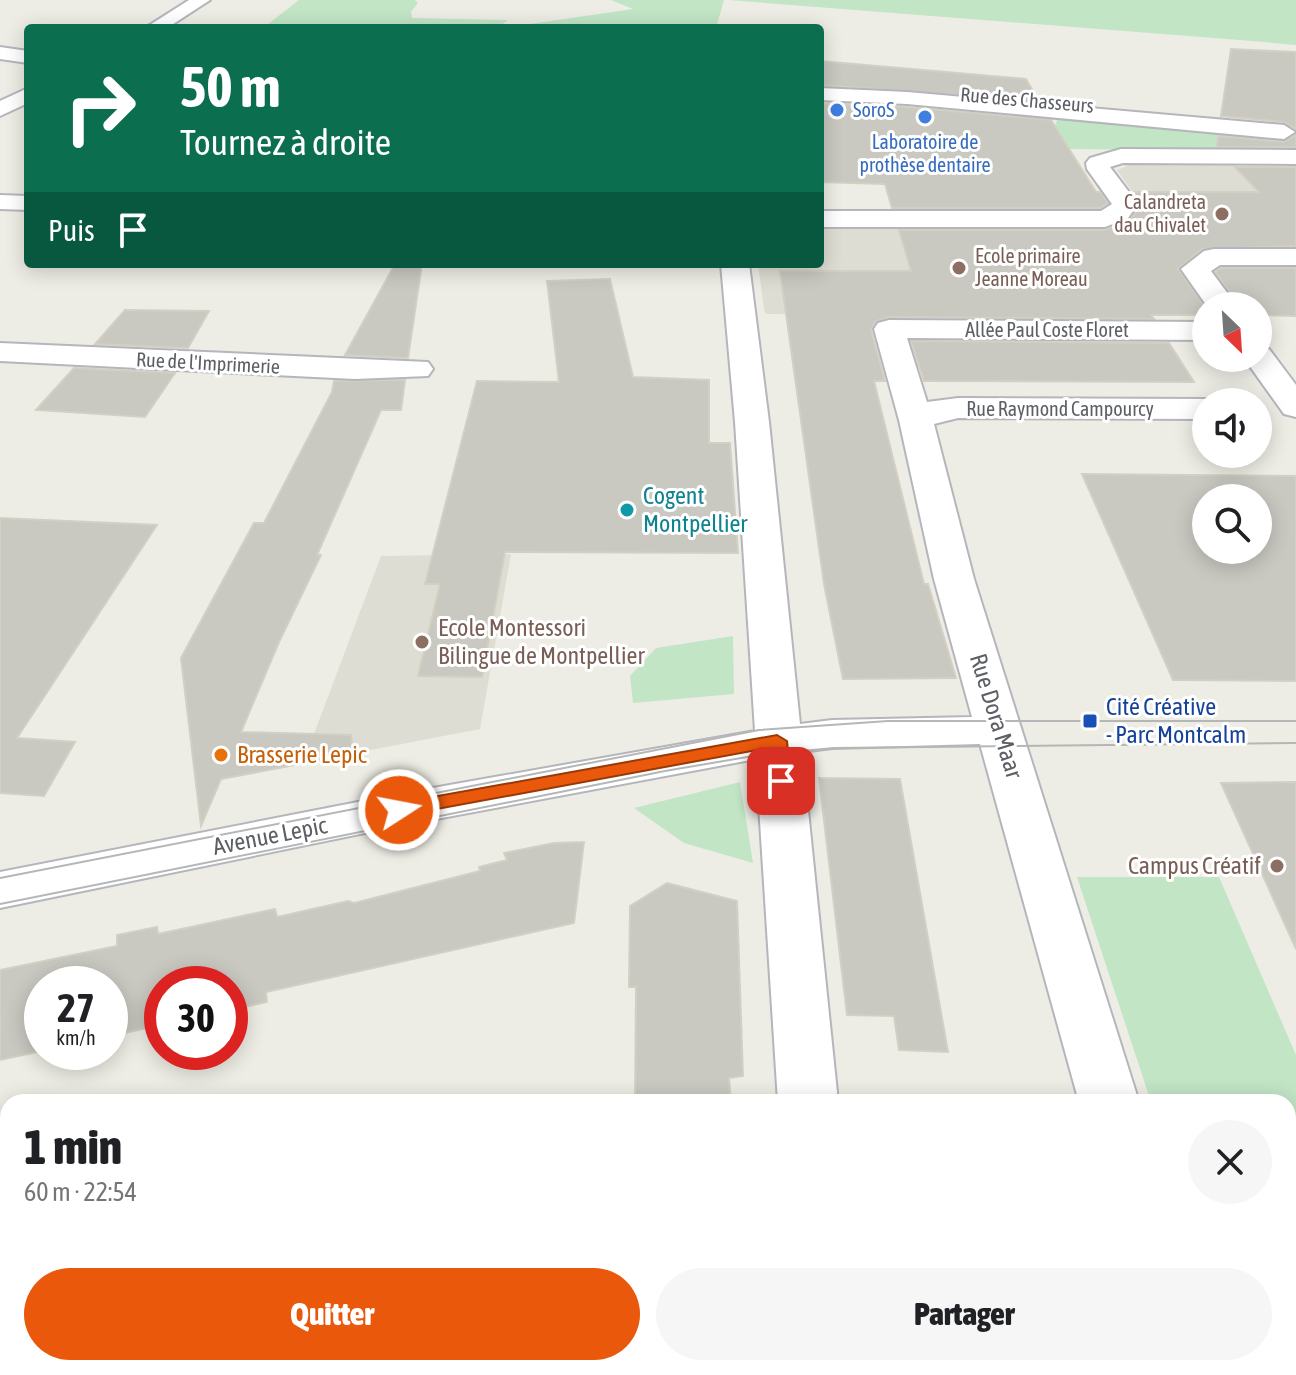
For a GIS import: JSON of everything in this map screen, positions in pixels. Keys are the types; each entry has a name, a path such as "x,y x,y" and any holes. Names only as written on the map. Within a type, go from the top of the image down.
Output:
{"street":[{"path":"161,24 201,0"},
{"path":"0,53 24,56"},
{"name":"Rue des Chasseurs","path":"824,86 1152,115 1296,124"},
{"name":"Rue des Chasseurs","path":"824,94 898,93"},
{"path":"0,110 24,96"},
{"name":"Rue des Chasseurs","path":"1152,115 1296,133"},
{"path":"824,219 1105,219 1119,213 1125,204 1099,169 1098,163 1104,159 1121,156 1296,157"},
{"path":"1212,292 1195,269 1204,261 1214,257 1296,257"},
{"path":"735,268 752,422 807,1094"},
{"name":"Allée Paul Coste Floret","path":"889,329 1192,331"},
{"name":"Rue Dora Maar","path":"889,329 916,420 954,579 1107,1094"},
{"name":"Rue de l'Imprimerie","path":"0,352 355,370 417,369"},
{"path":"1270,372 1296,408"},
{"name":"Rue Raymond Campourcy","path":"916,420 933,411 958,408 1192,409"},
{"path":"1272,409 1296,408"},
{"name":"Avenue Lepic","path":"0,890 399,810 777,741 832,734 1001,730"}],"shaded area":[{"name":"Ecole primaire Jeanne Moreau","path":"1140,161 1230,161 1257,190 1296,191 1144,244 1191,315 766,314 759,268 824,268 824,226 1158,228 1117,170"},
{"name":"Ecole Montessori Bilingue de Montpellier","path":"511,554 480,729 303,763 381,556"}],"green space":[{"path":"299,0 415,0 418,3 411,12 412,18 508,20 502,24 268,24"},
{"path":"611,0 724,0 717,24 530,24 633,9"},
{"path":"728,0 1296,0 1296,45 1252,41"},
{"path":"1058,117 1296,138 1296,151 1069,149 1055,126"},
{"path":"733,636 734,694 633,703 630,676 656,648"},
{"path":"740,782 753,863 684,843 634,808"},
{"path":"1077,877 1219,877 1296,1055 1296,1094 1148,1094"}],"building":[{"path":"1231,49 1296,52 1296,129 1284,122 1221,116"},
{"path":"824,61 1026,79 1039,101 824,85"},
{"path":"824,103 1051,120 1096,192 1100,192 1108,203 1100,208 892,208 885,184 824,182"},
{"path":"1296,135 1296,147 1217,147 1218,136 1284,142"},
{"path":"1235,167 1296,167 1296,246 1202,249 1178,269 1195,292 1192,292 1192,315 1151,315 1154,319 889,317 876,321 871,330 885,381 874,381 924,584 928,584 956,678 843,679 824,584 780,271 911,271 899,230 1105,230 1130,220 1141,204 1133,192 1259,192"},
{"path":"393,268 421,268 408,358 345,355"},
{"path":"1221,268 1296,268 1296,316 1272,315 1272,292 1230,292 1215,272"},
{"path":"610,279 633,377 709,380 709,443 730,443 738,553 505,552 482,677 418,676 440,584 425,584 477,381 559,382 547,281"},
{"path":"125,310 209,311 188,348 95,344"},
{"path":"911,341 1169,343 1194,382 924,381"},
{"path":"74,368 175,373 145,417 36,410"},
{"path":"405,380 401,410 381,410 317,555 321,555 279,642 241,732 351,735 353,754 221,779 201,826 181,658 254,523 264,523 332,392 334,381"},
{"path":"1082,474 1296,476 1296,681 1173,680"},
{"path":"0,518 157,525 17,738 75,742 44,796 0,793"},
{"path":"819,778 900,779 948,1052 899,1050 894,1016 847,1015"},
{"name":"Campus Créatif","path":"1296,782 1296,949 1221,783"},
{"path":"584,842 574,923 266,992 267,1002 248,1006 248,966 144,966 144,1029 128,1032 128,966 24,966 24,1055 0,1060 0,970 117,946 117,935 157,927 158,934 275,909 277,917 348,901 354,903 480,871 479,867 507,860 504,853 554,843"},
{"path":"667,883 737,901 743,1076 729,1078 730,1094 635,1094 636,987 629,987 630,906"}],"tram line":[{"path":"0,878 759,730 888,721 1296,721"},
{"path":"0,904 665,771 759,755 834,748 1296,743"}],"place":[{"name":"SoroS","path":"837,110"},
{"name":"Laboratoire de prothèse dentaire","path":"925,117"},
{"name":"Calandreta dau Chivalet","path":"1222,214"},
{"name":"Ecole primaire Jeanne Moreau","path":"959,268"},
{"name":"Cogent Montpellier","path":"627,510"},
{"name":"Ecole Montessori Bilingue de Montpellier","path":"422,642"},
{"name":"Cité Créative - Parc Montcalm","path":"1090,721"},
{"name":"Brasserie Lepic","path":"221,755"},
{"name":"Campus Créatif","path":"1277,866"}],"route":[{"path":"399,810 777,741 781,781"}]}
